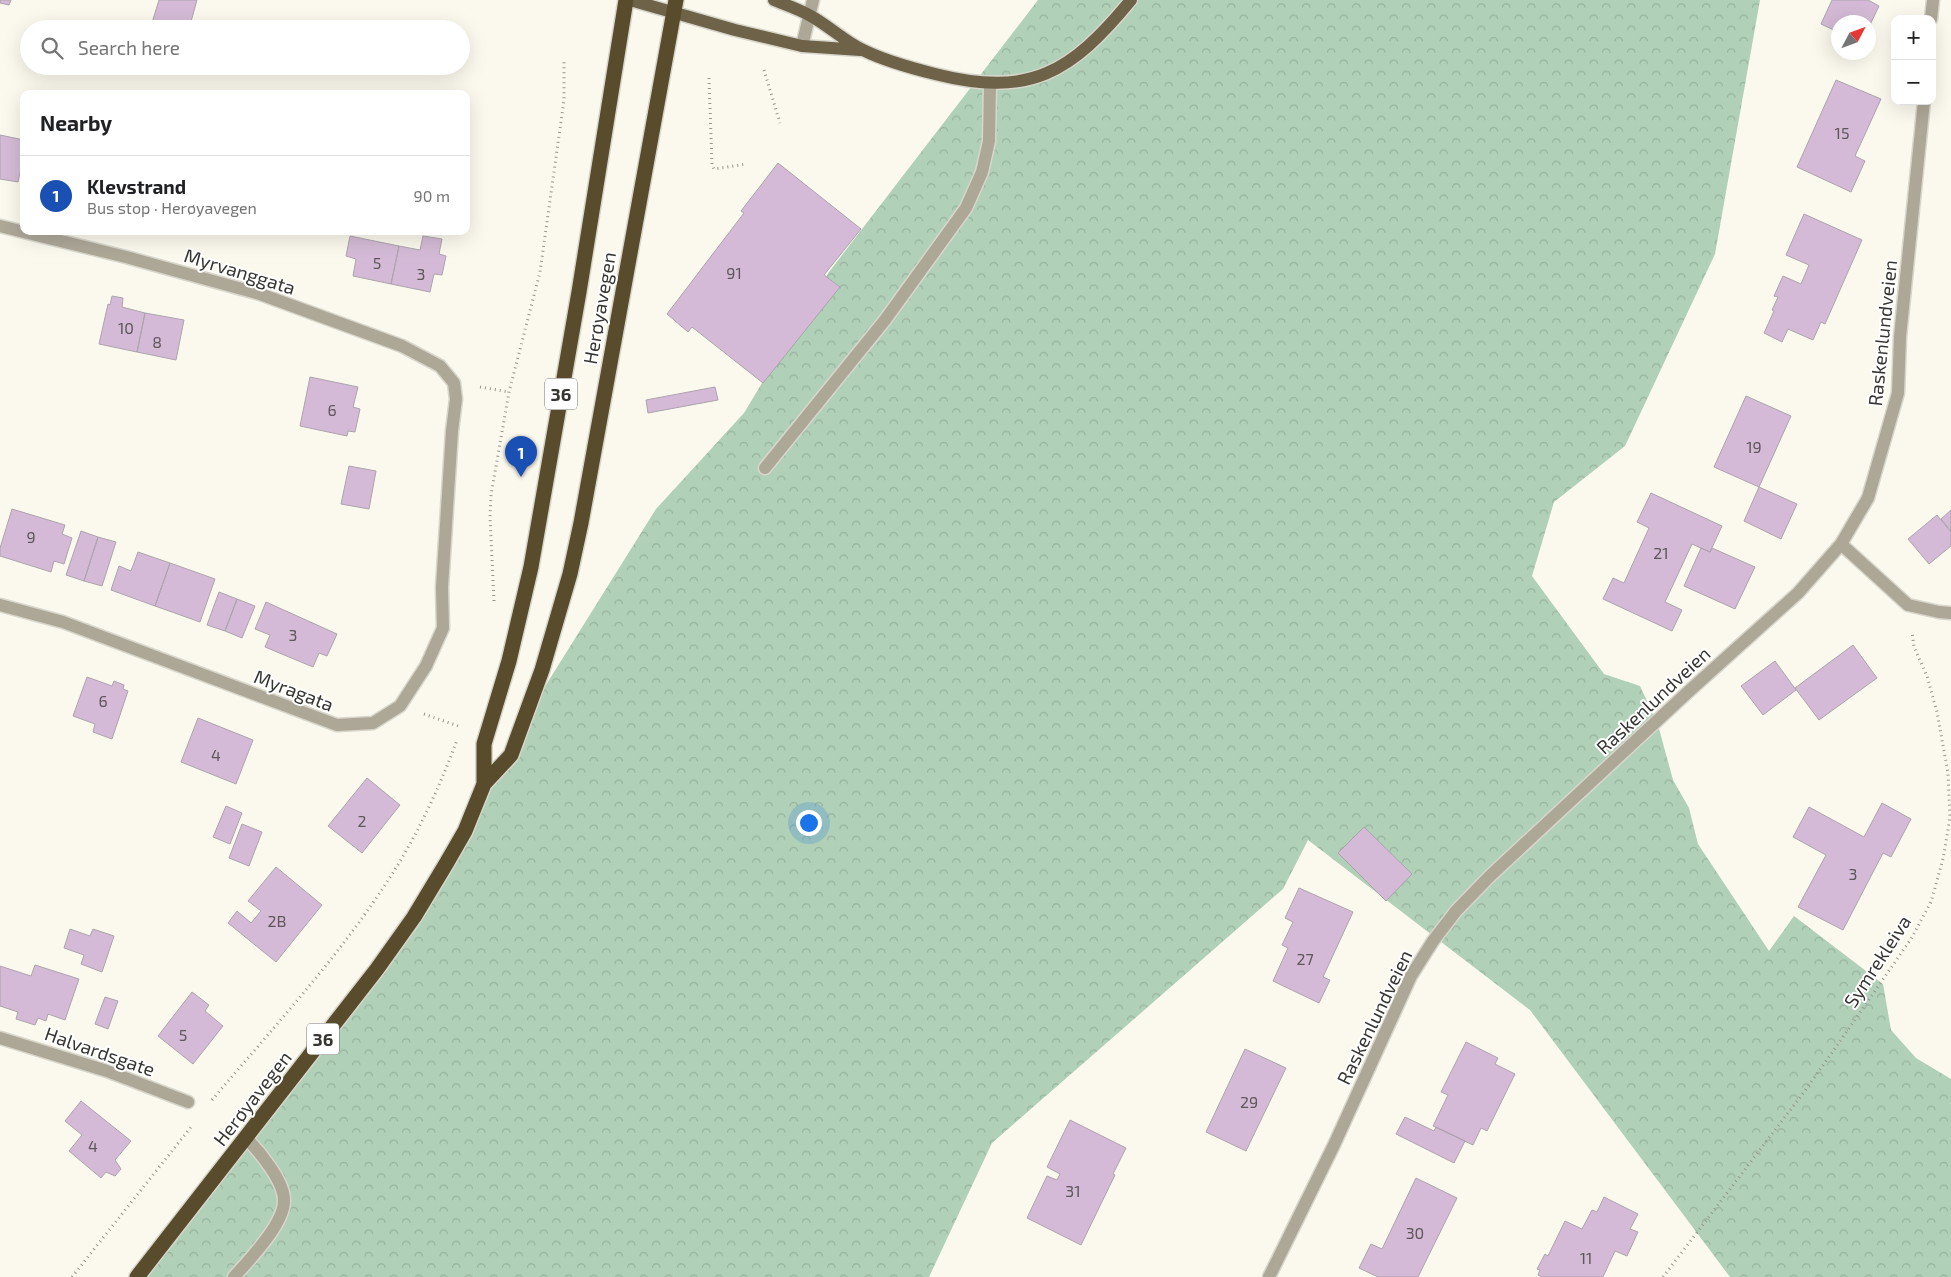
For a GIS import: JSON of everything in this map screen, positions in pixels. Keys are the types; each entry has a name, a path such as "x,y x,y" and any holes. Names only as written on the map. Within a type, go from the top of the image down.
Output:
{"highway":[{"name":"Herøyavegen","path":"484,784 484,744 509,661 531,567 579,292 626,0"},
{"name":"Herøyavegen","path":"137,1277 377,969 414,917 465,831 484,784 511,755 542,670 570,574 581,523 674,6"}],"main road":[{"path":"630,0 674,6 735,30 802,46 863,50"},
{"path":"774,0 810,15 863,50 917,70 952,79 990,84 1007,84 1028,80 1044,75 1063,65 1080,54 1100,35 1131,0"}],"street":[{"path":"802,46 813,0"},
{"path":"1931,15 1933,0"},
{"path":"765,468 885,320 966,208 982,172 989,141 990,84"},
{"name":"Raskenlundveien","path":"1269,1277 1334,1145 1411,976 1433,941 1456,911 1490,876 1688,692 1798,593 1841,544 1868,498 1898,393 1900,337 1924,105"},
{"name":"Myrvanggata","path":"0,226 20,231"},
{"name":"Myrvanggata","path":"37,235 126,257 260,294 402,346 440,366 454,383"},
{"name":"Myragata","path":"0,605 63,622 337,725 373,723 400,706 426,666 443,628 444,567 452,431 456,399 454,383"},
{"path":"1841,544 1908,606 1951,613"},
{"name":"Halvardsgate","path":"0,1038 107,1071 188,1102"},
{"path":"234,1277 270,1234 281,1215 284,1200 280,1184 259,1151 246,1138"}],"path":[{"path":"764,70 780,123"},
{"path":"710,78 712,165 714,169 747,164"},
{"name":"Symrekleiva","path":"1663,1277 1843,1038 1910,939 1931,902 1943,858 1950,818 1948,773 1937,712 1927,676 1914,647 1908,606"},
{"path":"400,706 461,727"}],"green space":[{"path":"1038,0 1760,0 1715,254 1625,446 1554,502 1532,576 1604,674 1640,686 1658,725 1673,780 1689,808 1698,844 1769,951 1794,916 1883,984 1891,1030 1916,1058 1951,1079 1951,1277 1730,1277 1530,1010 1308,840 1283,889 992,1143 929,1277 141,1277 401,930 529,712 656,509 744,413 829,272"}],"building":[{"path":"0,0 11,0 9,5 0,3"},
{"path":"159,0 197,0 191,20 153,20"},
{"path":"1832,0 1868,0 1879,6 1875,15 1831,15 1831,29 1821,24"},
{"path":"1836,80 1881,99 1855,156 1865,161 1851,192 1797,167"},
{"path":"0,135 20,139 20,173 18,182 0,179"},
{"path":"778,163 861,229 824,275 840,287 763,383 692,327 688,332 667,314 744,213 741,211"},
{"path":"1804,214 1862,240 1825,324 1821,322 1813,340 1788,329 1782,342 1764,333 1774,311 1772,310 1778,297 1774,296 1783,276 1801,284 1809,265 1786,255"},
{"path":"350,236 399,246 391,284 353,276 356,259 346,256"},
{"path":"423,236 442,239 439,254 446,256 442,275 434,274 430,292 391,284 399,246 420,250"},
{"path":"112,296 123,298 122,307 145,313 137,352 99,344 108,304 110,305"},
{"path":"145,313 184,320 176,360 137,352"},
{"path":"310,377 358,387 353,407 360,409 355,432 348,431 347,436 300,426"},
{"path":"715,387 718,400 648,413 646,400"},
{"path":"1746,396 1791,416 1759,487 1714,467"},
{"path":"349,466 376,471 369,509 341,504"},
{"path":"1759,487 1797,504 1781,539 1744,521"},
{"path":"1651,493 1722,526 1710,552 1692,544 1665,602 1682,610 1672,631 1603,599 1613,578 1624,583 1649,528 1637,522"},
{"path":"12,509 65,525 62,534 72,538 64,564 54,561 51,572 0,556 0,548"},
{"path":"1951,510 1951,531 1941,519"},
{"path":"1937,515 1951,532 1951,546 1929,564 1908,539"},
{"path":"81,531 98,537 84,581 66,575"},
{"path":"98,537 116,542 102,586 84,581"},
{"path":"1701,548 1710,552 1712,548 1755,567 1735,609 1684,586"},
{"path":"138,552 170,563 155,606 111,590 119,566 131,571"},
{"path":"170,563 215,579 200,622 155,606"},
{"path":"219,592 237,599 225,631 207,625"},
{"path":"237,599 255,606 242,638 225,631"},
{"path":"266,602 337,634 327,656 319,653 313,667 265,647 270,635 255,629"},
{"path":"1853,645 1877,678 1819,720 1795,688"},
{"path":"1775,661 1796,690 1763,715 1741,686"},
{"path":"87,677 112,686 114,681 124,685 123,689 128,691 112,739 93,732 95,724 73,716"},
{"path":"198,718 253,740 236,784 181,762"},
{"path":"367,778 400,805 362,853 328,826"},
{"path":"1882,803 1911,819 1891,857 1883,853 1843,930 1798,907 1826,855 1793,837 1809,807 1864,837"},
{"path":"226,806 242,813 230,844 213,837"},
{"path":"242,824 262,832 249,866 229,858"},
{"path":"1364,827 1412,874 1386,901 1338,853"},
{"path":"276,867 322,905 276,962 228,923 237,911 251,923 261,911 248,901"},
{"path":"1299,888 1353,912 1323,977 1330,980 1319,1003 1273,981 1288,948 1282,945 1293,922 1285,918"},
{"path":"70,929 90,936 93,929 114,936 102,972 81,964 84,955 64,948"},
{"path":"35,965 79,979 65,1020 48,1014 46,1021 38,1018 35,1025 16,1019 18,1012 0,1006 0,966 31,976"},
{"path":"192,992 209,1005 205,1011 223,1026 193,1064 158,1036"},
{"path":"105,997 118,1001 108,1029 95,1024"},
{"path":"1466,1042 1498,1058 1495,1064 1515,1074 1487,1131 1481,1128 1473,1145 1433,1126 1448,1095 1441,1092"},
{"path":"1245,1049 1286,1068 1246,1151 1206,1132"},
{"path":"81,1101 131,1141 115,1160 121,1169 115,1176 106,1172 101,1178 69,1151 82,1135 65,1121"},
{"path":"1405,1117 1434,1131 1436,1127 1465,1141 1454,1163 1396,1134"},
{"path":"1070,1120 1126,1148 1081,1245 1027,1218 1047,1176 1057,1180 1060,1174 1047,1167"},
{"path":"1416,1178 1457,1198 1418,1277 1378,1277 1359,1268 1371,1244 1382,1249"},
{"path":"1604,1197 1638,1214 1630,1229 1638,1232 1627,1256 1615,1251 1603,1277 1542,1277 1538,1275 1540,1270 1537,1269 1545,1254 1548,1256 1565,1221 1582,1229 1592,1210 1597,1212"}],"place":[{"name":"Klevstrand","path":"521,477"}]}
